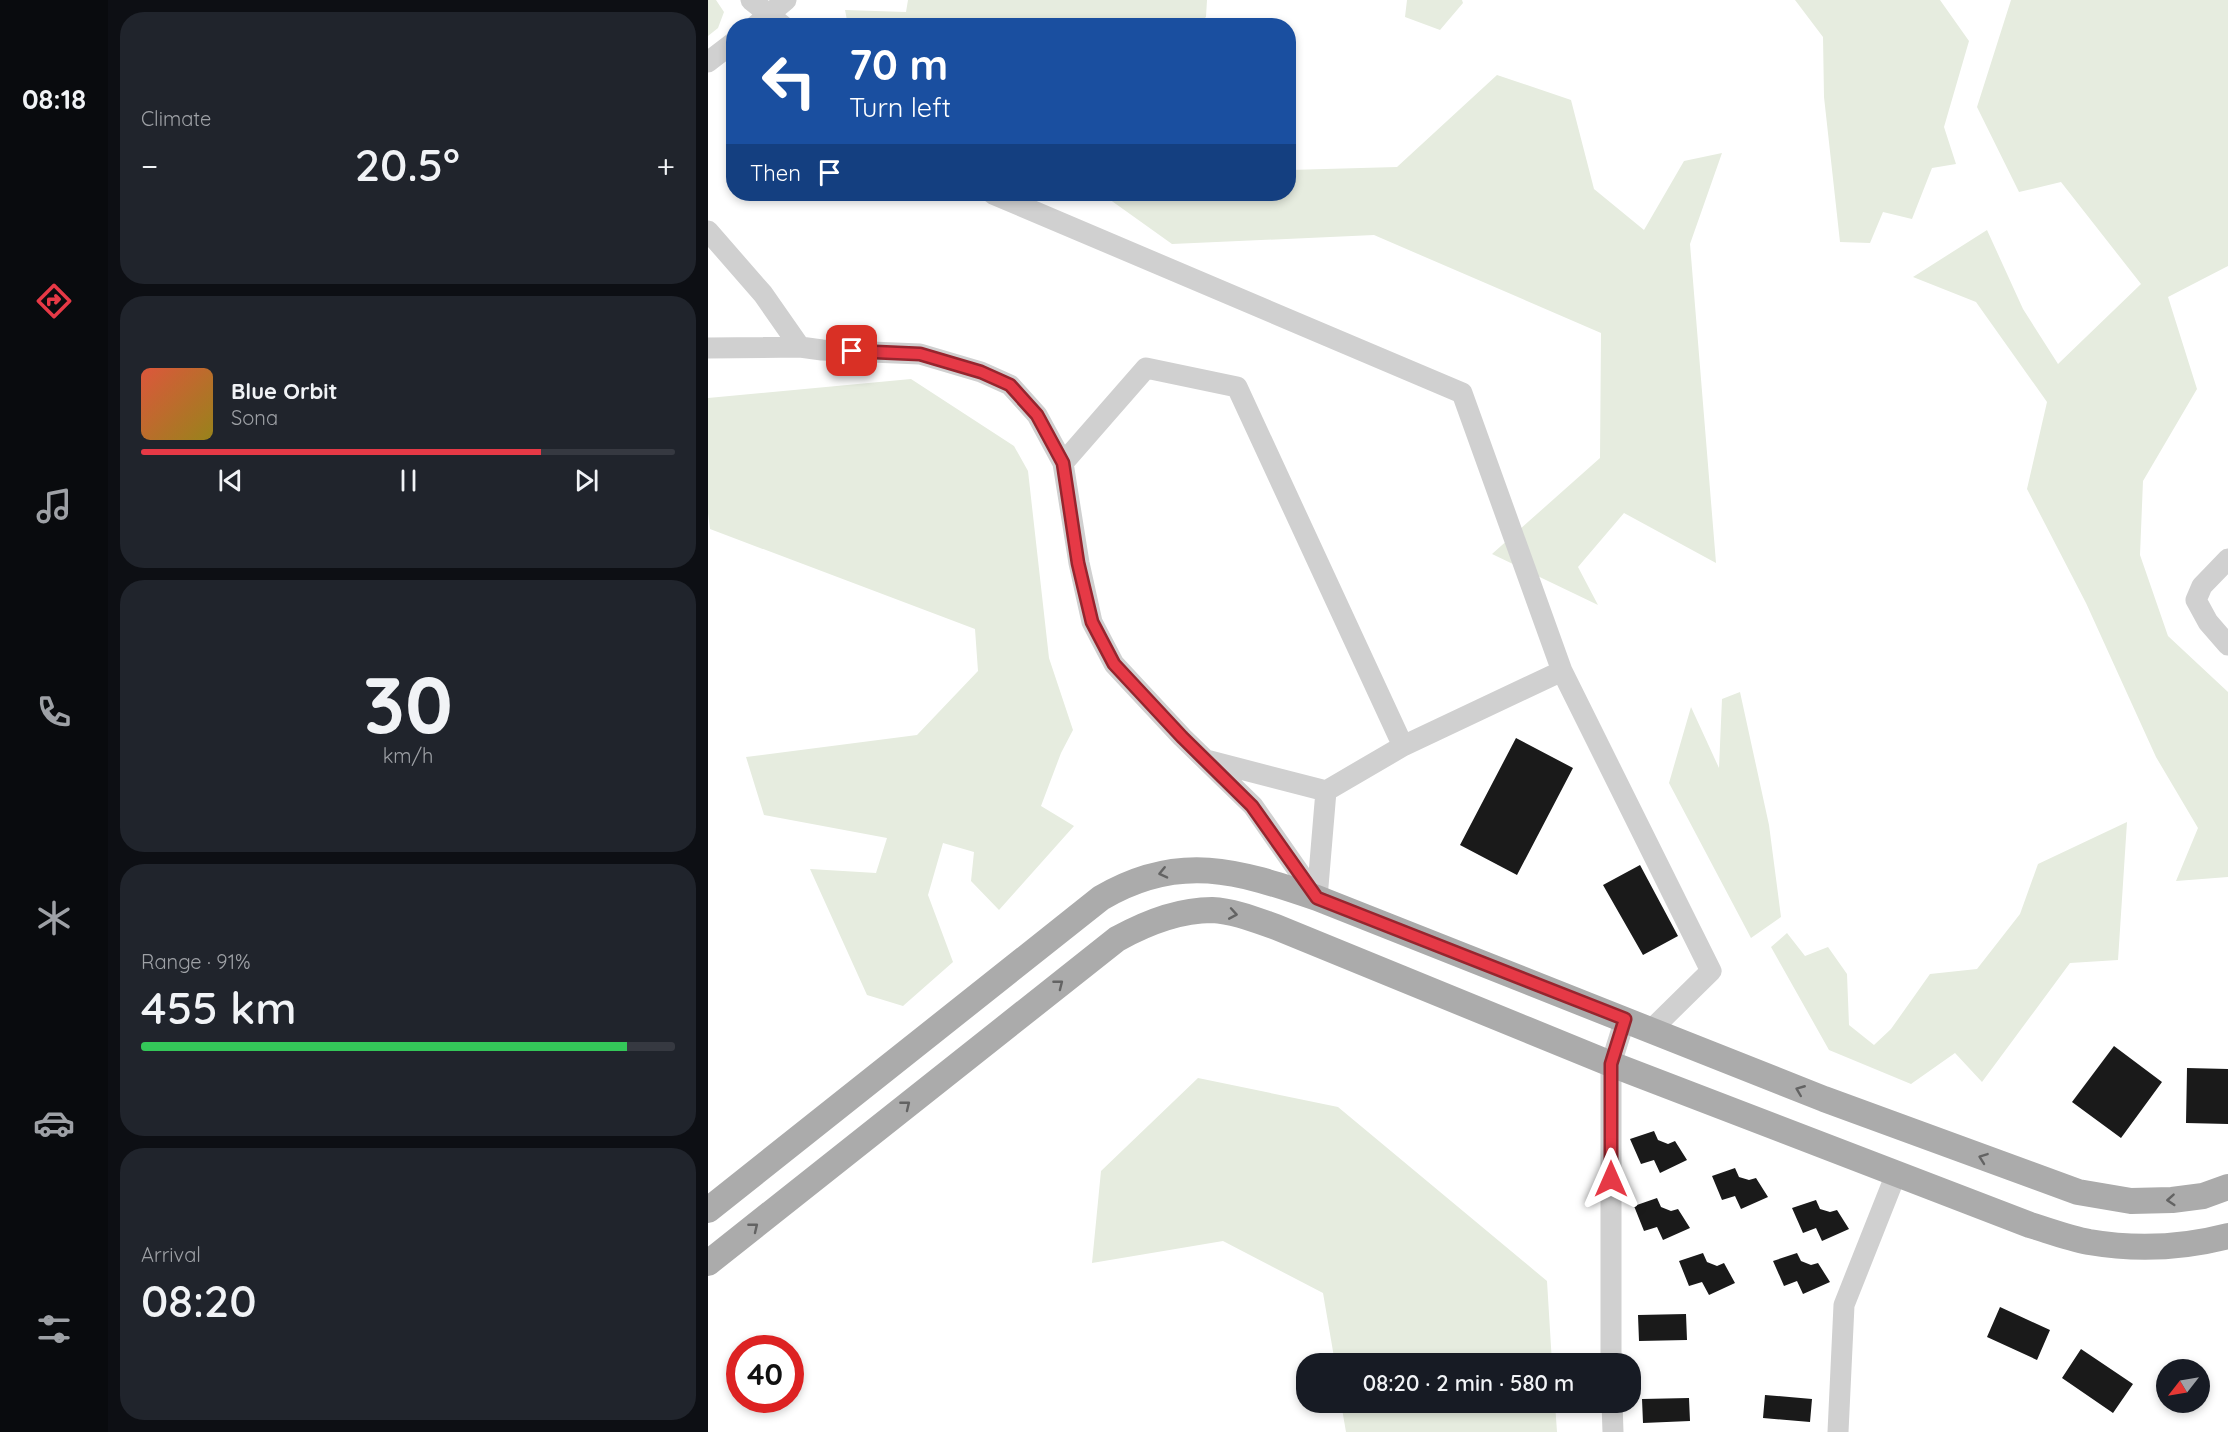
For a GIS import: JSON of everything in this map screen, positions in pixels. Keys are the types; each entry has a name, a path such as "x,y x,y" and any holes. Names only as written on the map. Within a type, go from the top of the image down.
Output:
{"main road":[{"path":"708,1210 1101,898 1124,885 1176,870 1202,869 1260,879 1317,898 1824,1100 2078,1192 2131,1201 2172,1200 2203,1196 2228,1187"},
{"path":"708,1263 1117,939 1139,927 1181,914 1213,910 1266,923 1611,1064 2030,1225 2088,1242 2169,1248 2228,1236"}],"street":[{"path":"751,0 766,18"},
{"path":"772,18 786,0"},
{"path":"708,62 726,48"},
{"path":"1009,201 1462,393 1562,670 1711,971 1651,1030"},
{"path":"708,231 763,294 800,347"},
{"path":"708,348 800,347 920,354 981,372 1010,385 1037,415 1063,463 1078,563 1092,622 1114,664 1252,806 1317,898"},
{"path":"1063,463 1146,368 1237,387 1403,746"},
{"path":"2228,559 2202,586 2196,600 2208,622 2228,645"},
{"path":"1206,760 1326,791 1403,746 1562,670"},
{"path":"1317,898 1326,791"},
{"path":"1611,1353 1611,1064 1625,1019"},
{"path":"1838,1432 1844,1305 1896,1173"},
{"path":"1612,1413 1613,1432"}],"shaded area":[{"path":"708,0 716,0 724,12 718,28 708,36"},
{"path":"908,0 1207,0 1205,18 847,18 845,10 906,12"},
{"path":"1407,0 1462,0 1463,3 1440,30 1405,17"},
{"path":"1795,0 1940,0 1969,41 1944,127 1956,164 1932,168 1912,219 1883,212 1870,243 1840,242 1824,97 1823,37"},
{"path":"2011,0 2228,0 2228,266 2168,297 2197,389 2143,481 2140,555 2168,636 2228,692 2228,877 2176,881 2198,828 2156,757 2086,603 2027,489 2047,402 1976,302 1913,277 1987,230 2023,309 2058,364 2141,284 2061,182 2019,192 1977,107"},
{"path":"1497,75 1571,100 1594,189 1644,230 1684,161 1722,153 1690,244 1716,563 1624,513 1578,567 1598,605 1492,554 1600,458 1601,333 1374,235 1172,244 1112,201 1296,201 1296,170 1397,167"},
{"path":"911,379 1014,446 1028,471 1049,658 1073,730 1061,753 1041,806 1074,826 999,910 971,881 974,852 943,843 928,895 953,962 903,1006 867,995 810,869 876,873 887,838 764,815 746,757 917,735 978,671 975,629 710,529 708,398"},
{"path":"1740,692 1769,825 1781,917 1751,938 1669,783 1691,707 1719,768 1722,699"},
{"path":"2127,822 2118,960 2070,963 1982,1082 1955,1053 1911,1084 1829,1050 1771,947 1787,933 1805,956 1828,947 1847,974 1849,1025 1874,1045 1891,1029 1930,974 1977,969 2020,914 2038,864"},
{"path":"1198,1078 1338,1107 1547,1281 1551,1353 1333,1353 1323,1293 1223,1241 1092,1263 1101,1171"},
{"path":"1343,1413 1556,1413 1557,1432 1346,1432"}],"building":[{"path":"1516,738 1573,768 1517,875 1460,845"},
{"path":"1640,865 1678,936 1643,955 1603,885"},
{"path":"2114,1046 2162,1082 2121,1138 2072,1102"},
{"path":"2187,1068 2228,1069 2228,1124 2186,1123"},
{"path":"1654,1131 1658,1140 1668,1144 1675,1141 1687,1160 1660,1173 1654,1160 1641,1164 1630,1139"},
{"path":"1735,1168 1739,1177 1749,1180 1756,1178 1768,1197 1741,1209 1735,1196 1722,1200 1712,1176"},
{"path":"1657,1198 1661,1207 1671,1211 1678,1209 1690,1228 1663,1240 1657,1227 1644,1231 1634,1206"},
{"path":"1816,1200 1820,1209 1830,1212 1837,1210 1849,1229 1822,1241 1816,1228 1803,1233 1792,1208"},
{"path":"1703,1253 1707,1262 1717,1266 1724,1263 1735,1283 1709,1295 1702,1282 1689,1286 1679,1261"},
{"path":"1797,1253 1801,1261 1811,1265 1818,1263 1830,1282 1803,1294 1797,1281 1784,1286 1773,1261"},
{"path":"2000,1307 2050,1330 2037,1360 1987,1337"},
{"path":"1686,1314 1687,1340 1639,1341 1638,1315"},
{"path":"2081,1349 2133,1384 2113,1413 2062,1378"},
{"path":"1765,1395 1812,1399 1810,1422 1763,1418"},
{"path":"1689,1398 1690,1421 1643,1423 1642,1399"}],"route":[{"path":"852,351 920,354 981,372 1010,385 1037,415 1063,463 1078,563 1092,622 1114,664 1182,737 1252,806 1317,898 1625,1019 1611,1064 1611,1179"}]}
